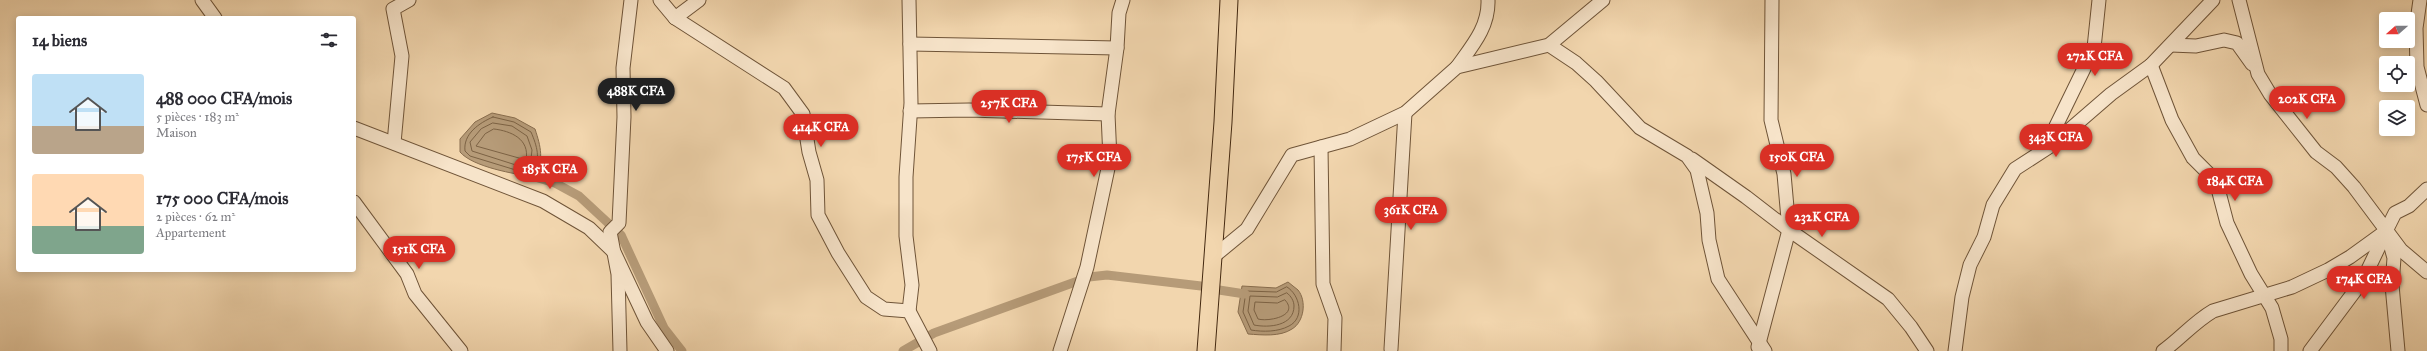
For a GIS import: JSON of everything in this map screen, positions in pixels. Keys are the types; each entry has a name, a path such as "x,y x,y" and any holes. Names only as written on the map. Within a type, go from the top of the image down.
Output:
{"main road":[{"path":"1206,351 1223,122 1229,0"}],"street":[{"path":"202,0 214,16"},
{"path":"394,143 402,56 393,10 409,0"},
{"path":"620,351 618,274 614,252 614,227 624,116 623,68 631,0"},
{"path":"660,0 675,18 784,88 803,114 809,152 817,180 818,215 838,253 866,297 884,309 909,311"},
{"path":"675,18 699,0"},
{"path":"909,0 910,111 906,177 906,236 912,285 909,311 929,348"},
{"path":"1060,351 1087,267 1110,160 1108,114 1117,48 1119,13 1123,0"},
{"path":"1213,257 1247,229 1292,155 1350,139 1405,113 1457,67 1482,33 1488,8 1488,0"},
{"path":"1457,67 1549,45 1602,0"},
{"path":"1761,348 1788,230 1784,174 1771,120 1772,0"},
{"path":"2052,146 2056,126 2094,48 2099,0"},
{"path":"1955,351 1962,297 1970,264 1984,236 1993,205 2015,169 2052,146 2111,94 2151,64 2213,0"},
{"path":"2239,0 2258,74"},
{"path":"2420,0 2416,28 2417,67 2426,94 2427,104"},
{"path":"2171,45 2196,46 2224,40 2237,43 2270,94 2316,152 2336,167 2401,250 2427,272"},
{"path":"910,44 1117,48"},
{"path":"1549,45 1576,63 1596,81 1640,128 1687,156 1746,196 1788,230 1888,299 1911,327 1927,351"},
{"path":"2151,64 2172,120 2193,158 2216,181 2227,223 2272,308 2281,339 2281,351"},
{"path":"910,111 969,110 1108,114"},
{"path":"1391,349 1405,113"},
{"path":"356,129 543,200 589,228 614,252 647,322 667,351"},
{"path":"1321,147 1323,284 1335,318 1334,351"},
{"path":"1687,156 1697,170 1706,213 1708,240 1718,279 1761,348"},
{"path":"2310,351 2364,280 2395,213 2409,206 2427,189"},
{"path":"356,205 407,274 415,294 461,351"},
{"path":"2163,351 2180,339 2200,319 2213,311 2231,304 2265,296 2303,283 2350,257 2386,231"},
{"path":"2386,231 2394,258 2392,285 2398,351"}],"water":[{"path":"492,113 515,118 535,129 539,142 541,159 535,177 505,172 484,166 474,162 460,152 460,139 475,122"},
{"path":"1288,282 1298,290 1303,300 1302,316 1296,326 1287,332 1276,334 1248,334 1238,312 1242,286 1276,288"}],"waterway":[{"path":"535,177 555,183 579,196 621,235 664,328 682,351"},
{"path":"903,351 934,333 1089,277 1107,275 1201,286"},
{"path":"1219,290 1245,294"}]}
